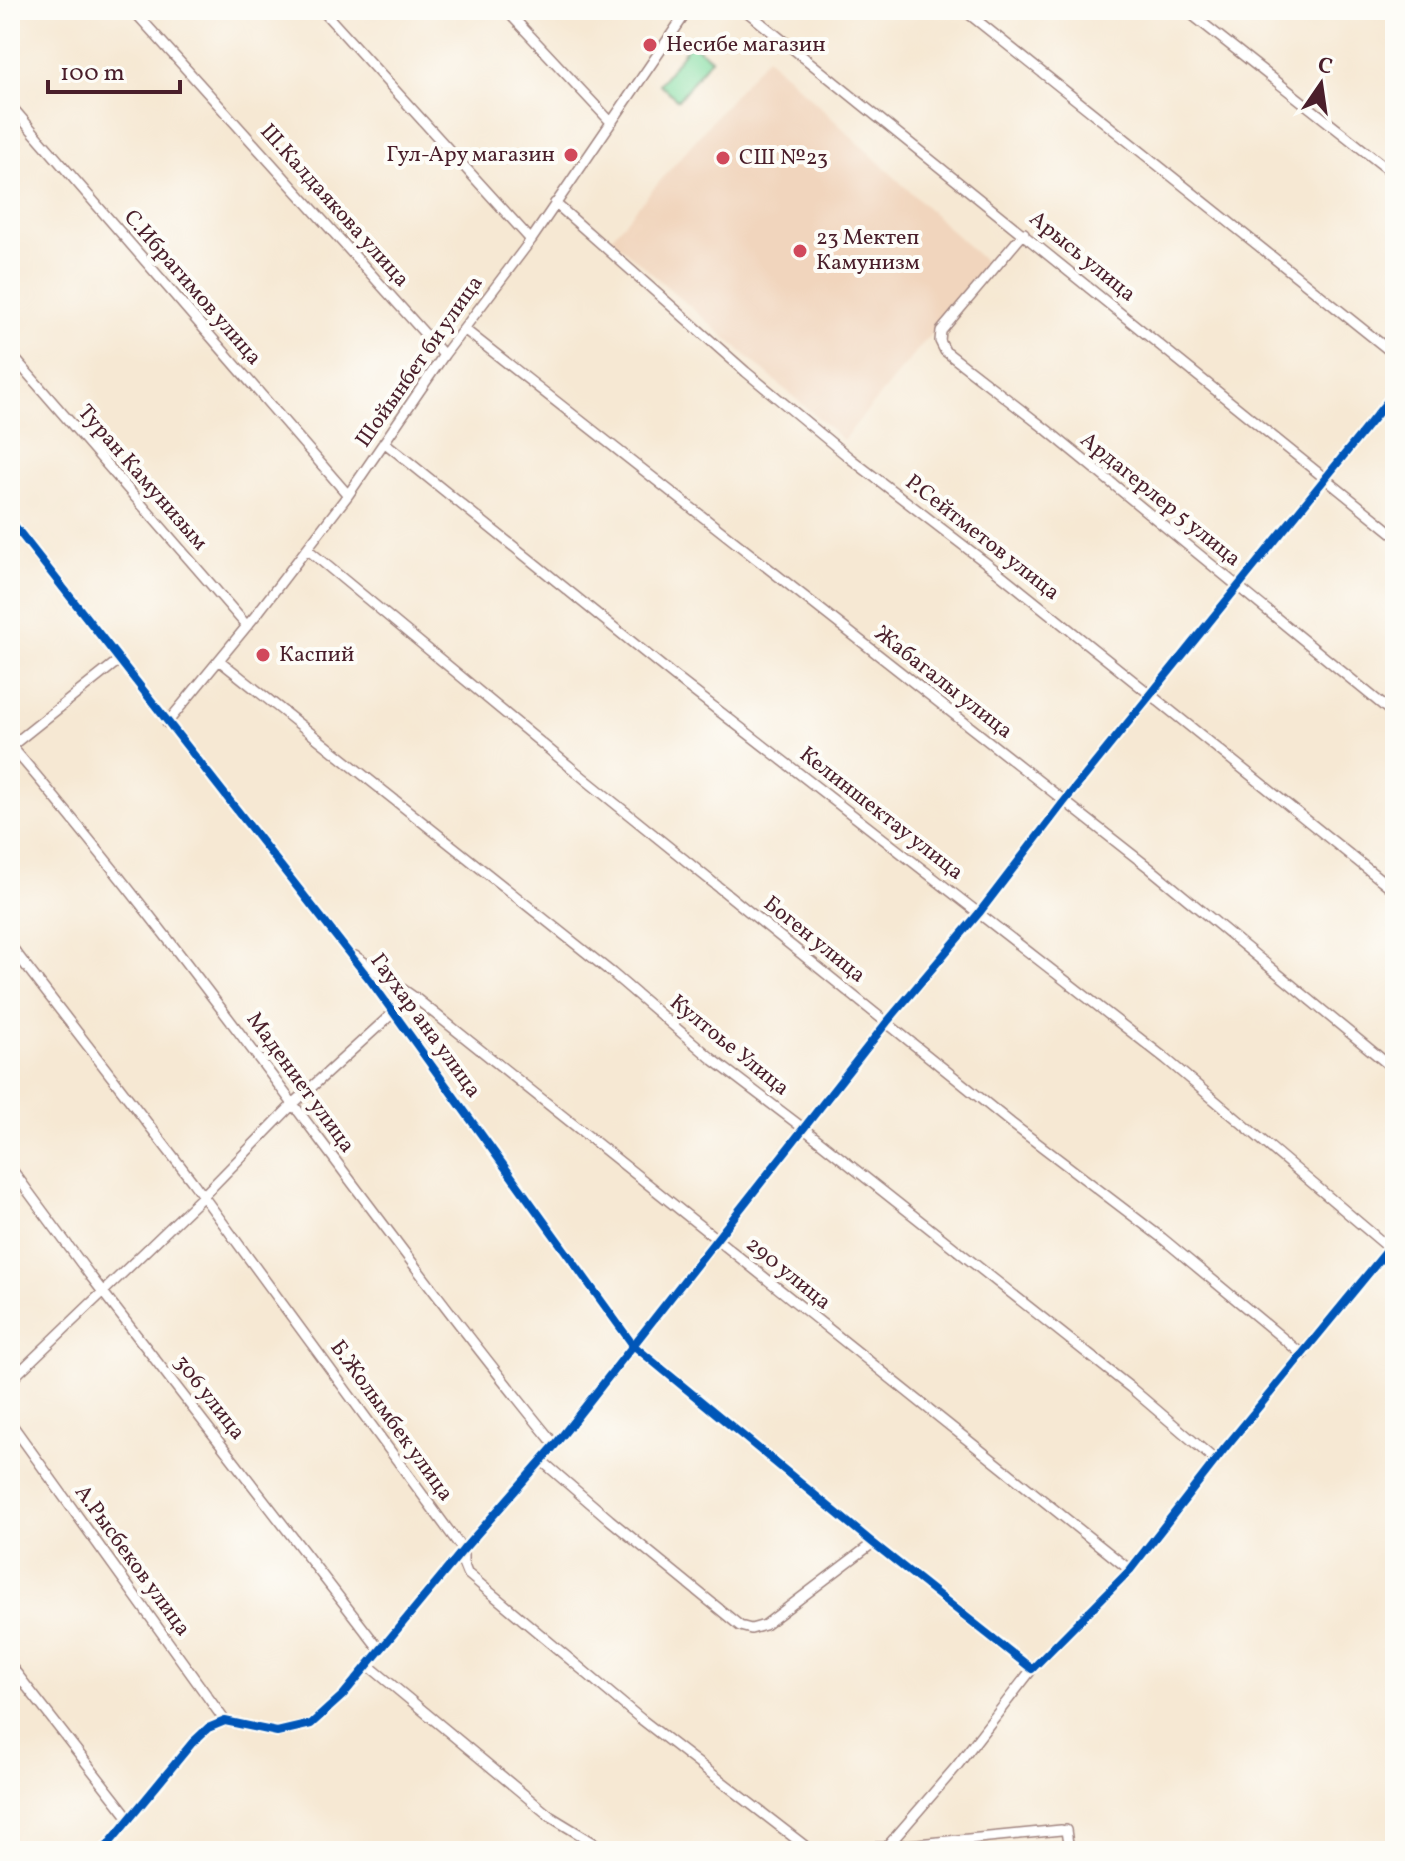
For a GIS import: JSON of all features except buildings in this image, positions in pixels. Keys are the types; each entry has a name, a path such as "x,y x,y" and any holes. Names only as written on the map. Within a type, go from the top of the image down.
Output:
{"street":[{"name":"Ш.Калдаякова улица","path":"133,10 444,355"},
{"path":"322,10 531,240"},
{"path":"506,10 610,121"},
{"name":"Шойынбет би улица","path":"167,723 220,661 348,495 444,355 531,240 688,10"},
{"name":"Арысь улица","path":"745,10 1395,535"},
{"path":"964,10 1395,355"},
{"path":"1186,10 1395,175"},
{"name":"С.Ибрагимов улица","path":"10,105 348,495"},
{"name":"Р.Сейтметов улица","path":"555,203 734,362 839,449 1395,891"},
{"name":"Ардагерлер 5 улица","path":"1024,233 941,331 940,341 945,351 1047,430 1395,715"},
{"name":"Жабагалы улица","path":"464,329 1152,870 1395,1070"},
{"name":"Туран Камунизым","path":"10,353 247,626"},
{"path":"103,1851 192,1743 208,1728 225,1721 277,1732 311,1724 343,1695 555,1445 887,1022 979,913 1063,803 1395,392"},
{"name":"Келиншектау улица","path":"384,442 674,676 1166,1059 1392,1244"},
{"name":"Гаухар ана улица","path":"10,520 394,1012 633,1345 873,1543 1032,1669"},
{"name":"Боген улица","path":"307,549 586,780 1011,1123 1162,1238 1303,1355"},
{"path":"10,746 119,660"},
{"name":"Култоье Улица","path":"220,661 612,973 711,1058 1131,1388 1215,1460"},
{"name":"Мадениет улица","path":"10,746 144,906 435,1293 555,1445"},
{"name":"Б.Жолымбек улица","path":"10,945 203,1196 463,1550 467,1573 641,1719 809,1849"},
{"name":"290 улица","path":"346,949 430,1010 1130,1570"},
{"path":"10,1381 203,1196 293,1104 394,1012"},
{"name":"306 улица","path":"10,1167 380,1650"},
{"path":"886,1849 956,1767 1032,1669 1130,1570 1215,1460 1392,1244"},
{"name":"А.Рысбеков улица","path":"10,1422 225,1721"},
{"path":"542,1461 740,1626 751,1629 765,1625 873,1543"},
{"path":"10,1665 130,1819"},
{"path":"368,1665 551,1817 602,1848 620,1851"},
{"path":"781,1851 886,1849 1063,1830 1069,1851"}],"shaded area":[{"name":"23 Мектеп Камунизм","path":"767,57 988,265 843,440 611,238"}],"green space":[{"path":"691,43 711,59 678,100 659,84"}],"cycle path":[{"path":"103,1851 192,1743 208,1728 225,1721 277,1732 311,1724 343,1695 555,1445 887,1022 979,913 1063,803 1395,392"},
{"path":"10,520 370,980 633,1345 873,1543 1032,1669 1130,1570 1225,1448 1395,1241"}],"place":[{"name":"Несибе магазин","path":"650,45"},
{"name":"Гул-Ару магазин","path":"571,155"},
{"name":"СШ №23","path":"723,158"},
{"name":"23 Мектеп Камунизм","path":"800,251"},
{"name":"Каспий","path":"263,655"}]}
